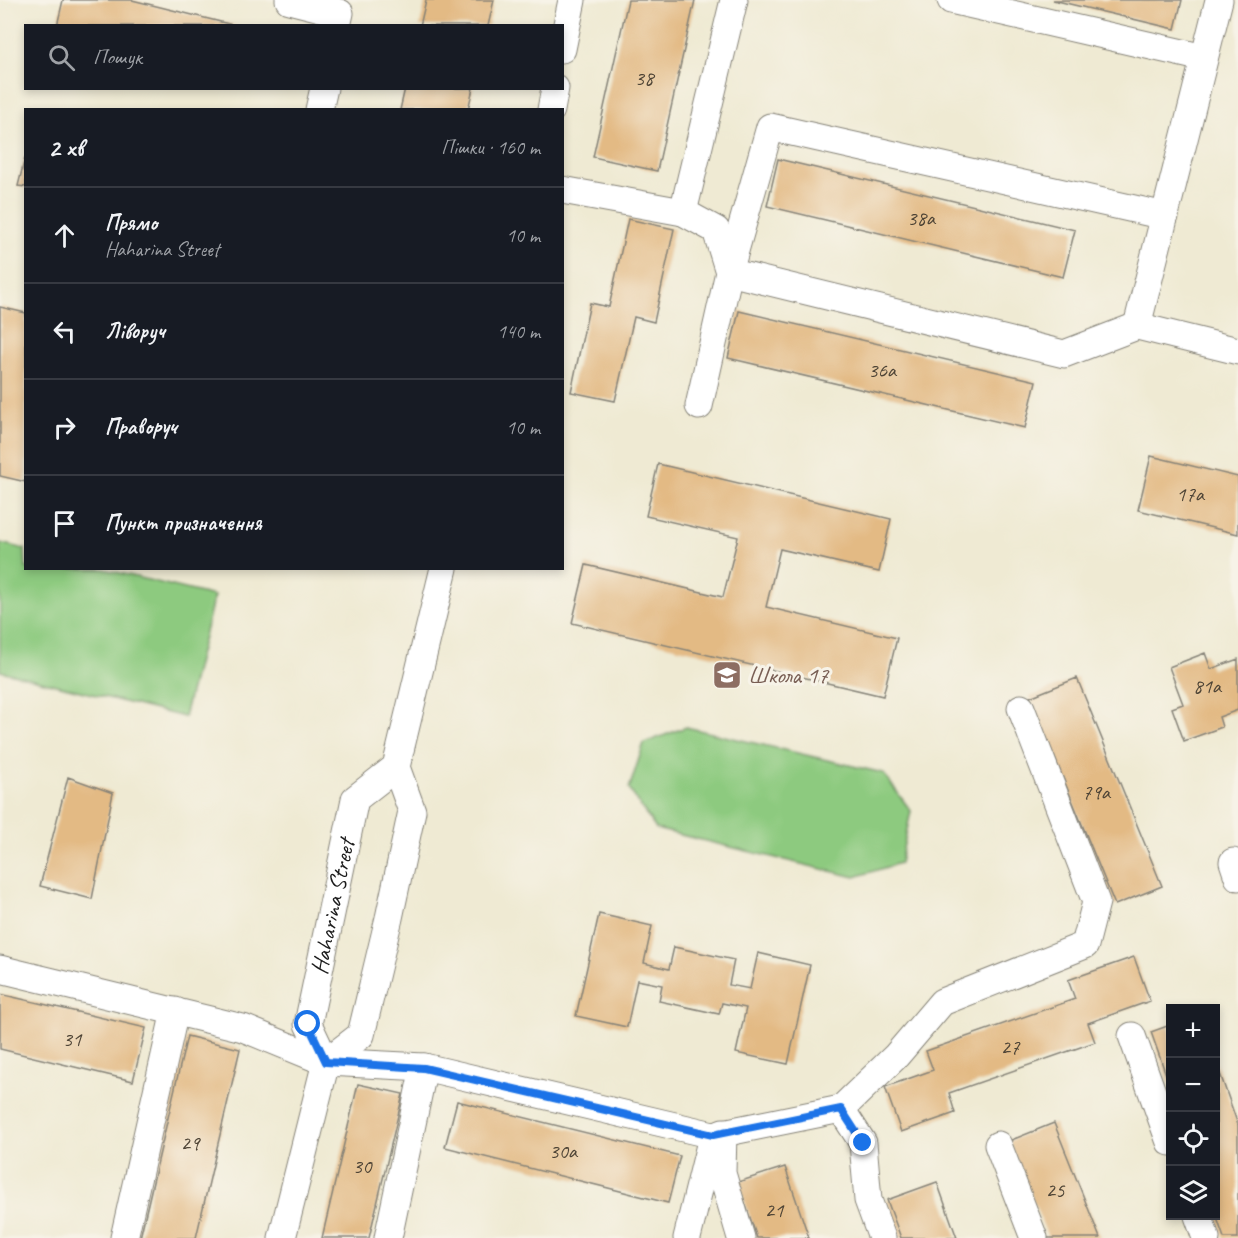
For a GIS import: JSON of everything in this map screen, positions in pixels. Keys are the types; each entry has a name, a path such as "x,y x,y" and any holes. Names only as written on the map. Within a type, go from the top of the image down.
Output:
{"street":[{"path":"289,0 340,13 337,24"},
{"path":"564,39 572,0"},
{"path":"682,212 734,0"},
{"path":"951,0 1204,58"},
{"path":"1137,326 1219,0"},
{"path":"319,108 324,90"},
{"path":"550,108 555,90"},
{"path":"699,406 729,272 770,128 1165,216"},
{"path":"564,190 682,212 716,230 729,272"},
{"path":"729,272 1064,354 1137,326 1238,351"},
{"path":"282,1238 326,1062 361,1035 412,811 396,767 444,570"},
{"path":"0,969 243,1028 326,1062 424,1068 718,1134 841,1109 896,1056 942,1002 1085,945 1096,902 1020,708"},
{"name":"Haharina Street","path":"326,1062 308,1024 355,799 396,767"},
{"path":"124,1238 175,1011"},
{"path":"1132,1036 1166,1131"},
{"path":"388,1238 424,1068"},
{"path":"841,1109 863,1143 868,1200 882,1238"},
{"path":"687,1238 718,1134"},
{"path":"718,1134 722,1173 741,1238"},
{"path":"998,1145 1034,1238"},
{"path":"1200,1220 1206,1238"}],"green space":[{"path":"0,543 24,549 24,570 108,570 214,596 184,717 0,671"},
{"path":"686,727 883,773 911,811 900,863 855,877 656,829 629,789 644,743"}],"building":[{"path":"63,0 132,0 229,24 57,24"},
{"path":"426,0 494,0 488,24 420,24"},
{"path":"628,0 695,0 657,171 593,157"},
{"path":"1053,0 1182,0 1175,29"},
{"path":"405,90 473,90 468,108 400,108"},
{"path":"778,159 1075,230 1063,277 767,206"},
{"path":"24,162 24,187 18,186"},
{"path":"628,219 674,229 654,322 634,317 615,401 571,392 590,303 609,307"},
{"path":"0,307 24,313 24,482 0,476"},
{"path":"739,311 1036,381 1025,428 728,358"},
{"path":"1151,456 1238,477 1238,534 1138,510"},
{"path":"658,464 891,519 879,572 780,549 766,607 897,638 883,696 572,623 586,565 723,597 738,537 646,516"},
{"path":"1205,653 1211,669 1238,659 1238,710 1219,717 1222,727 1184,741 1172,708 1183,704 1169,667"},
{"path":"1077,678 1162,886 1115,905 1030,697"},
{"path":"68,777 113,793 92,899 40,886"},
{"path":"599,914 652,926 644,963 669,969 674,947 734,960 729,985 750,989 758,953 810,965 788,1064 736,1053 746,1008 722,1003 719,1014 659,1001 662,985 637,980 627,1027 576,1016"},
{"path":"1134,957 1150,1001 1088,1023 1095,1042 949,1093 955,1113 901,1132 885,1087 933,1070 926,1051 1075,999 1068,980"},
{"path":"0,994 146,1028 133,1081 0,1049"},
{"path":"1166,1026 1166,1075 1151,1032"},
{"path":"187,1036 240,1049 196,1238 140,1238"},
{"path":"1220,1073 1238,1125 1238,1238 1224,1238 1218,1220 1220,1220"},
{"path":"358,1084 403,1094 369,1238 322,1238"},
{"path":"457,1101 680,1156 668,1203 445,1147"},
{"path":"1054,1123 1100,1238 1048,1238 1009,1141"},
{"path":"785,1167 809,1238 757,1238 738,1182"},
{"path":"937,1182 957,1238 901,1238 887,1200"}],"place":[{"name":"Школа 17","path":"727,675"}],"route":[{"path":"308,1024 326,1062 424,1068 713,1135 841,1109 863,1143"}]}
